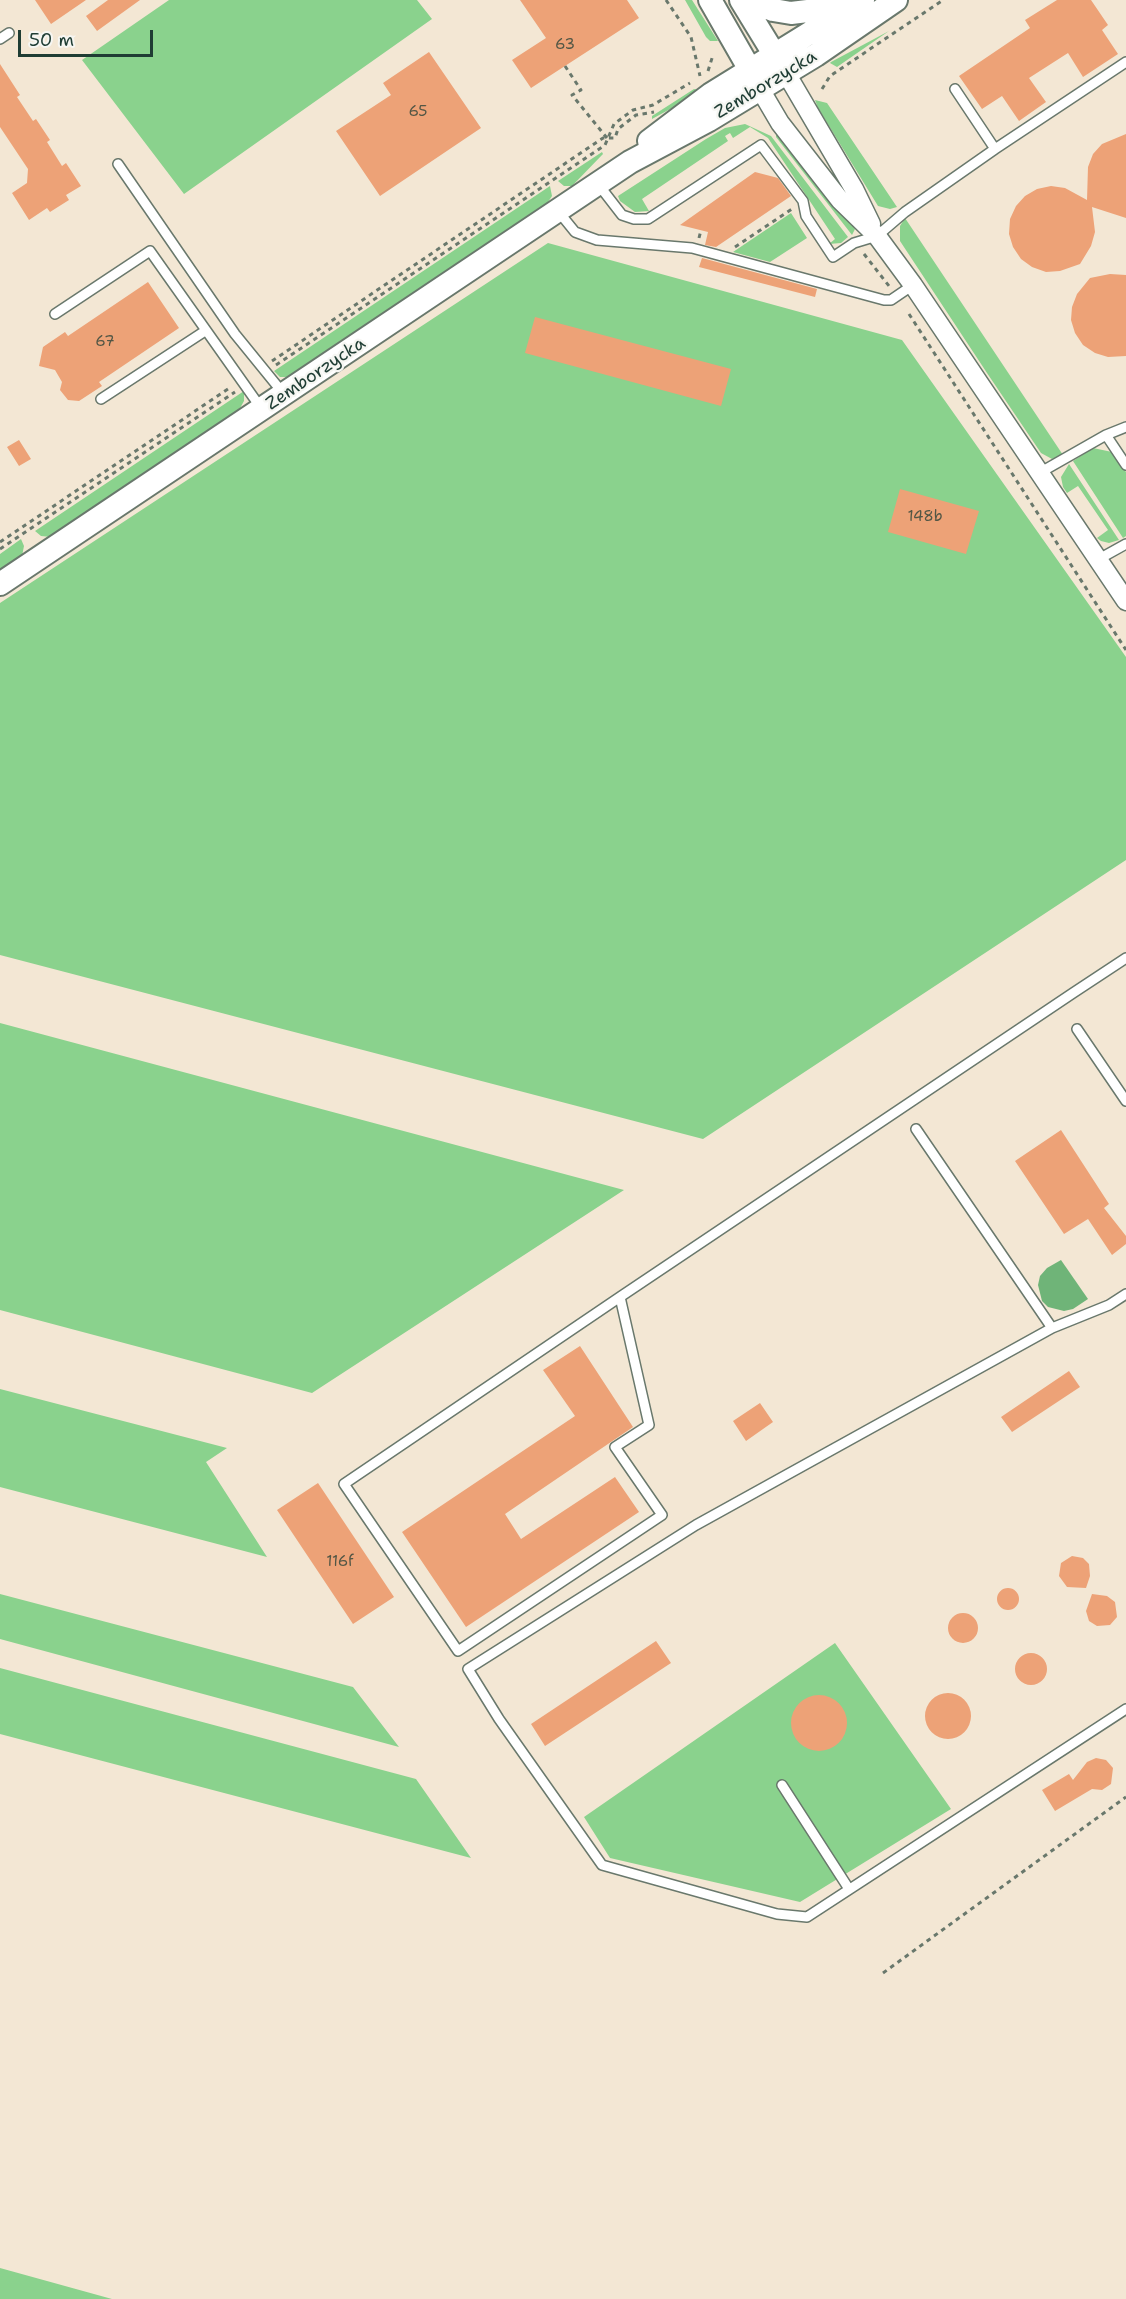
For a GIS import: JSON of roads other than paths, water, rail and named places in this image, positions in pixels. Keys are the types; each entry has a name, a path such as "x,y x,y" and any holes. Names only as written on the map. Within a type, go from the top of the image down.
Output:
{"street":[{"path":"710,0 780,123 840,200 878,236"},
{"path":"741,0 855,189 878,236 1041,472 1126,601"},
{"name":"Zemborzycka","path":"748,0 773,10 791,13 859,2"},
{"name":"Zemborzycka","path":"0,584 630,162 650,140 679,117 755,80 896,0"},
{"name":"Zemborzycka","path":"781,64 859,2"}],"lane":[{"path":"0,39 9,33"},
{"path":"598,184 622,215 634,219 648,219 761,145 803,201 806,216 833,257 854,243 878,236 904,212 1126,62"},
{"path":"955,89 996,149"},
{"path":"118,164 235,334 284,395"},
{"path":"558,211 575,232 597,240 692,248 874,298 891,300 913,285"},
{"path":"55,314 150,251 262,410"},
{"path":"101,399 205,331"},
{"path":"1041,472 1106,435 1126,427"},
{"path":"1106,435 1126,465"},
{"path":"1099,559 1126,543"},
{"path":"620,1297 649,1425 615,1447 662,1515 458,1651 344,1484 620,1297 1126,958"},
{"path":"1077,1029 1126,1101"},
{"path":"916,1129 1052,1328"},
{"path":"1126,1294 1109,1305 1052,1328 696,1526 468,1669 499,1719 602,1865 777,1914 807,1917 1126,1709"},
{"path":"782,1785 849,1890"}]}
